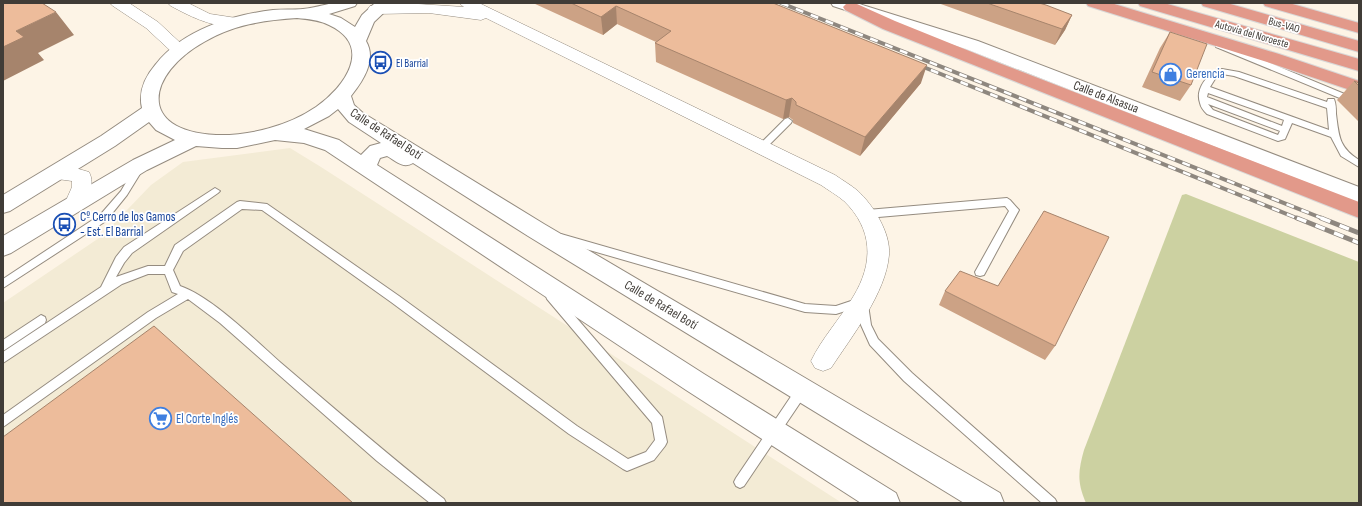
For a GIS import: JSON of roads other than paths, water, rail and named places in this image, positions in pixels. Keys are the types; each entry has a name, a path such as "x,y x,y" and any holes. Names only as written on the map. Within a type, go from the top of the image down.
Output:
{"highway":[{"path":"1094,3 1273,58 1359,87"},
{"name":"Autovía del Noroeste","path":"1146,3 1359,65"},
{"name":"Bus-VAO","path":"1209,3 1359,47"},
{"path":"1271,3 1359,28"},
{"path":"847,4 949,49 1359,210"},
{"path":"1185,15 1248,42 1359,77"}],"street":[{"path":"118,3 152,25 180,50"},
{"path":"176,3 206,18 236,22"},
{"path":"297,13 320,16 340,24 354,34 361,49 362,61 358,74 342,96 324,111 275,133 246,140 218,142 193,139 166,128 151,111 150,91 160,70 180,50 206,34 236,22 267,15 297,13 318,12 349,3"},
{"path":"468,3 828,180 850,195 867,214 876,235 879,254 873,277 863,301 823,361"},
{"name":"Calle de Alsasua","path":"847,4 972,45 1359,195"},
{"path":"358,40 367,19 381,6 455,9 498,18"},
{"name":"Calle de Rafael Botí","path":"342,96 344,105 348,112 364,123 536,230 990,503"},
{"path":"3,205 108,141 151,111"},
{"path":"275,133 302,134 318,138 332,145 886,503"},
{"path":"3,247 140,165 193,139"},
{"path":"367,167 368,159 375,152 383,149 391,150 493,213 501,216 517,218"},
{"path":"57,172 82,177 82,187 74,205"}],"lane":[{"path":"1200,35 1224,48 1338,96 1359,102"},
{"path":"1289,119 1282,137 1278,138 1210,112 1204,105 1206,89 1214,75 1221,72 1236,74 1332,107"},
{"path":"1206,89 1334,135"},
{"path":"1338,96 1332,107 1334,135 1344,154 1359,164"},
{"path":"761,148 788,121"},
{"path":"3,284 103,218 124,193 140,165"},
{"path":"105,289 120,260 128,250 215,191"},
{"path":"867,214 1007,202 1014,210 980,272"},
{"path":"440,503 381,457 224,320 188,293 176,289 168,270 178,248 240,205 264,207 395,299 573,430 627,465 650,456 661,442 658,421 535,276"},
{"path":"536,230 805,308 836,310 863,301 866,325 874,342 908,377 1051,503"},
{"path":"3,358 118,280 148,270 168,270"},
{"path":"3,422 152,315 188,293"},
{"path":"3,346 41,320"},
{"path":"740,482 802,390"}],"railway":[{"path":"781,3 1324,219"},
{"path":"916,64 1299,219"},
{"path":"1297,218 1359,243"},
{"path":"1321,218 1359,233"}],"place":[{"name":"El Barrial","path":"380,63"},
{"name":"Gerencia","path":"1170,74"},
{"name":"Cº Cerro de los Gamos - Est. El Barrial","path":"64,224"},
{"name":"El Corte Inglés","path":"160,419"}]}
